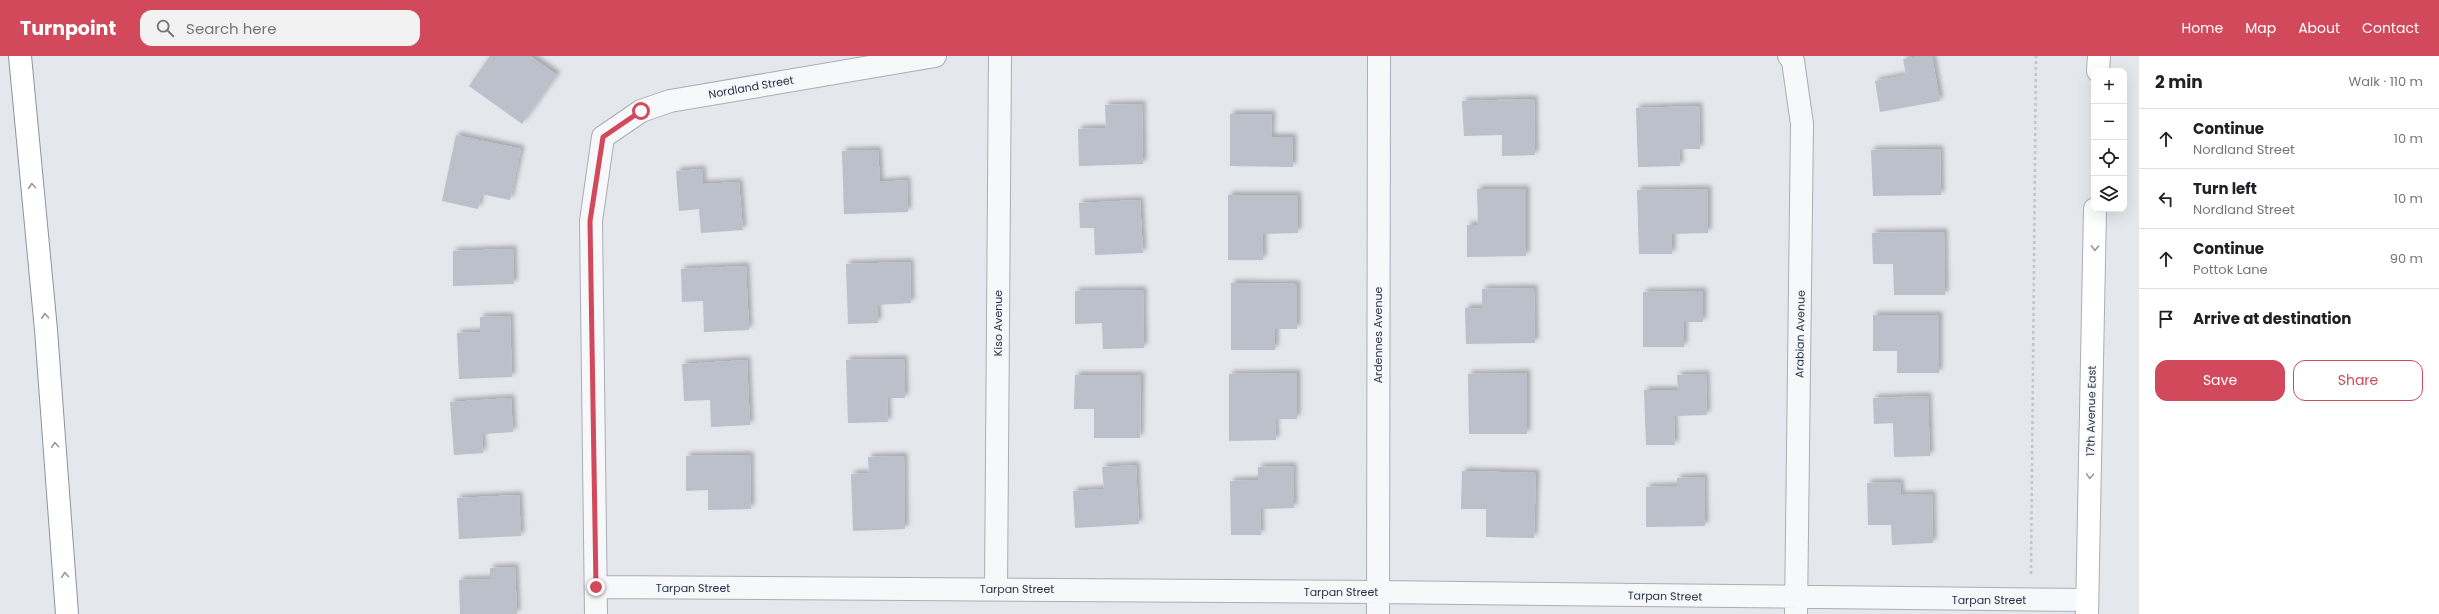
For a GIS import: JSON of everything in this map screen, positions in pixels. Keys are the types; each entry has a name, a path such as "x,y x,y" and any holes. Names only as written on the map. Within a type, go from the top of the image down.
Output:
{"main road":[{"path":"20,56 46,330 68,614"},
{"path":"2098,68 2099,56"},
{"name":"17th Avenue East","path":"2087,607 2095,212"}],"street":[{"name":"Nordland Street","path":"596,614 590,221 600,165 603,137 641,111 663,104 935,56"},
{"name":"Kiso Avenue","path":"996,589 1000,56"},
{"name":"Ardennes Avenue","path":"1378,614 1379,56"},
{"name":"Arabian Avenue","path":"1789,56 1793,61 1802,124 1796,606"},
{"name":"Tarpan Street","path":"596,587 1378,592 1796,606 2030,600 2087,607"}],"path":[{"path":"2030,600 2036,56"}],"building":[{"path":"490,56 530,56 557,75 522,124 469,86"},
{"path":"1932,56 1940,101 1880,112 1875,81 1906,75 1903,59"},
{"path":"1534,99 1535,155 1502,156 1502,135 1464,136 1462,101"},
{"path":"1142,104 1143,164 1079,166 1078,129 1106,128 1105,105"},
{"path":"1699,106 1700,149 1679,149 1680,166 1638,167 1636,108"},
{"path":"1230,114 1272,114 1271,137 1293,137 1293,167 1230,166"},
{"path":"456,135 521,149 510,200 481,194 478,209 442,201"},
{"path":"1940,149 1941,195 1873,196 1871,150"},
{"path":"878,150 880,182 907,180 908,212 844,214 842,151"},
{"path":"702,169 703,184 739,182 743,230 701,233 699,209 679,211 676,171"},
{"path":"1477,189 1526,189 1526,256 1467,257 1467,225 1478,225"},
{"path":"1708,189 1708,233 1672,234 1672,254 1639,254 1637,190"},
{"path":"1228,195 1298,195 1298,233 1263,234 1263,260 1228,260"},
{"path":"1140,200 1143,253 1095,255 1094,228 1080,228 1079,203"},
{"path":"1944,232 1945,295 1894,295 1893,264 1873,264 1872,233"},
{"path":"513,249 514,284 453,286 453,251"},
{"path":"910,262 911,303 877,305 878,323 848,324 846,264"},
{"path":"746,266 749,330 704,332 703,301 682,302 681,269"},
{"path":"1231,283 1297,284 1297,329 1275,329 1275,350 1231,350"},
{"path":"1534,288 1535,343 1466,344 1465,308 1482,308 1482,289"},
{"path":"1143,290 1144,348 1103,349 1102,323 1075,324 1075,291"},
{"path":"1703,291 1703,322 1684,322 1684,347 1643,347 1643,292"},
{"path":"1873,315 1939,315 1939,373 1897,373 1897,351 1873,351"},
{"path":"510,316 512,377 459,379 457,333 480,332 480,317"},
{"path":"904,359 905,398 887,398 888,422 848,423 846,360"},
{"path":"747,360 750,425 711,427 710,400 684,401 682,364"},
{"path":"1297,373 1297,419 1275,419 1276,440 1229,441 1229,374"},
{"path":"1527,373 1527,434 1469,434 1468,374"},
{"path":"1706,374 1707,415 1674,416 1675,445 1646,445 1644,390 1678,390 1677,375"},
{"path":"1075,375 1141,375 1140,438 1094,438 1094,409 1074,409"},
{"path":"1928,396 1930,456 1894,457 1893,423 1874,424 1873,398"},
{"path":"511,398 513,432 482,434 483,453 454,455 450,402"},
{"path":"750,455 751,509 708,510 708,490 686,491 686,456"},
{"path":"904,456 905,529 853,531 851,474 869,473 868,457"},
{"path":"1136,465 1139,524 1075,528 1073,491 1104,489 1102,467"},
{"path":"1293,466 1294,508 1260,509 1261,535 1231,535 1230,481 1258,480 1258,467"},
{"path":"1462,471 1536,473 1534,538 1486,537 1486,509 1461,509"},
{"path":"1704,477 1705,526 1646,527 1646,487 1677,486 1677,478"},
{"path":"1900,482 1901,495 1932,494 1933,543 1892,545 1891,525 1868,525 1867,483"},
{"path":"519,495 521,536 459,539 457,498"},
{"path":"515,567 517,614 460,614 459,580 490,579 490,568"}],"route":[{"path":"596,587 590,221 600,165 603,137 641,111"}]}
